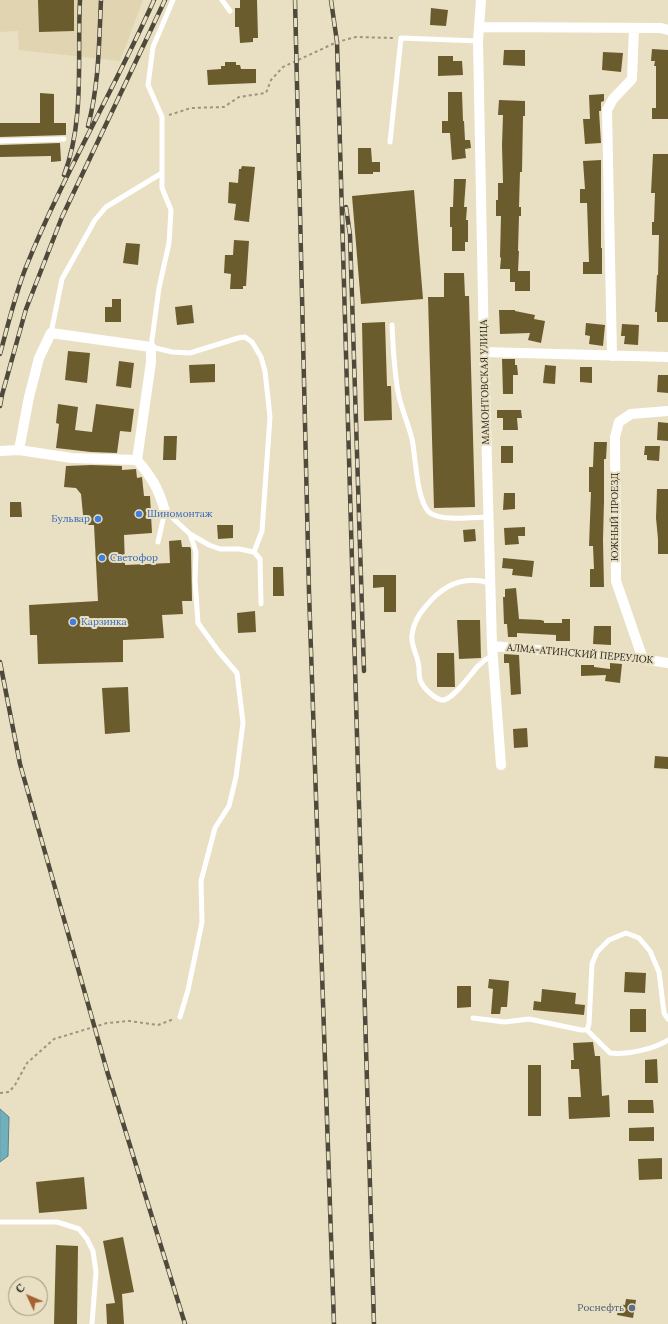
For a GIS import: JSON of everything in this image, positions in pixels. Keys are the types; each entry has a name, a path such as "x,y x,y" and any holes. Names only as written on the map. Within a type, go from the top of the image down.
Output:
{"street":[{"name":"МАМОНТОВСКАЯ УЛИЦА","path":"481,0 478,41 490,583 501,764"},
{"path":"480,27 661,28 668,30"},
{"path":"612,356 607,110 613,99 632,79 634,28"},
{"path":"19,450 29,397 39,358 51,333 152,347 137,460 153,481 165,511"},
{"path":"484,352 668,357"},
{"name":"ЮЖНЫЙ ПРОЕЗД","path":"643,659 616,581 615,437 619,422 631,414 668,411"},
{"path":"0,451 19,450 72,458 137,460"},
{"name":"АЛМА-АТИНСКИЙ ПЕРЕУЛОК","path":"493,650 643,659 668,663"}],"lane":[{"path":"173,0 153,47 148,86 162,117 162,188 171,210 169,242 159,288 152,347 172,352 190,353 245,337 252,342 261,357 265,371 270,417 262,531 254,552"},
{"path":"222,0 230,11"},
{"path":"390,142 401,38 478,41"},
{"path":"0,141 64,138"},
{"path":"51,333 62,279 96,220 106,207 162,173"},
{"path":"392,325 393,359 398,392 412,439 423,504 430,513 440,517 489,517"},
{"path":"158,542 165,511 190,534 209,545 220,549 239,549 254,552 260,559 261,604"},
{"path":"180,1017 188,990 202,922 201,881 215,828 229,806 236,777 243,723 237,673 219,652 198,623 195,580 196,552 190,534"},
{"path":"490,583 481,580 472,580 453,584 442,590 421,612 413,626 411,637 413,648 417,656 420,682 435,698 443,700 450,698 493,650"},
{"path":"587,1030 589,1024 592,964 597,952 609,940 626,933 639,938 650,951 659,972 664,1013 668,1019"},
{"path":"473,1018 505,1022 529,1019 587,1030 610,1053 616,1054 655,1046 668,1040"},
{"path":"0,1222 57,1222 79,1229 87,1239 93,1251 96,1272 92,1324"}],"path":[{"path":"162,117 191,108 224,107 239,97 266,93 271,80 283,67 336,42 356,36 401,38"},
{"path":"0,1093 9,1092 16,1085 27,1063 54,1039 107,1023 130,1021 158,1025 180,1017"}],"shaded area":[{"path":"0,0 143,0 120,61 19,50 18,31 0,32"}],"water":[{"path":"0,1109 9,1117 8,1156 0,1162"}],"building":[{"path":"38,0 74,0 74,31 39,32"},
{"path":"240,0 257,0 258,38 253,38 253,42 240,43 239,27 235,27 235,8 240,8"},
{"path":"431,8 448,10 446,26 430,25"},
{"path":"652,49 668,50 668,119 652,119 652,108 656,108 656,66 654,66 655,61 651,61"},
{"path":"504,50 525,50 525,66 503,65"},
{"path":"603,52 623,53 621,72 602,70"},
{"path":"438,56 453,56 453,61 462,61 463,75 438,76"},
{"path":"225,62 236,62 236,65 240,65 241,69 256,69 256,83 208,85 207,70 221,69 221,66 225,66"},
{"path":"448,92 462,92 465,140 470,140 471,148 465,149 466,158 452,160 450,133 442,133 442,121 448,121"},
{"path":"40,93 54,94 54,123 66,123 66,135 0,137 0,123 40,123"},
{"path":"604,94 604,101 601,102 601,111 599,111 601,143 585,144 583,119 590,119 589,95"},
{"path":"499,100 525,101 525,116 523,116 522,172 520,172 519,207 521,207 521,216 519,216 518,271 530,271 530,291 515,291 515,282 510,282 510,269 500,269 501,216 496,216 496,200 498,200 498,183 503,183 503,115 498,115"},
{"path":"60,143 61,161 51,162 51,156 0,157 0,145"},
{"path":"358,148 371,148 372,162 380,162 380,172 373,172 373,174 358,174"},
{"path":"653,154 668,154 668,322 657,322 657,312 655,312 659,235 652,235 655,193 651,193"},
{"path":"601,160 602,274 583,274 583,262 589,262 587,203 580,203 580,189 585,189 583,161"},
{"path":"242,166 255,167 249,222 234,220 236,204 228,203 229,182 238,183 239,169 241,169"},
{"path":"454,179 466,179 464,207 467,207 466,220 468,220 468,242 465,242 465,251 452,251 450,207 453,207"},
{"path":"414,190 423,299 361,304 352,196"},
{"path":"234,240 249,241 246,286 243,286 243,289 230,289 231,274 224,273 225,255 233,255"},
{"path":"126,243 140,244 138,265 123,263"},
{"path":"444,273 464,273 465,296 469,296 475,507 434,508 428,297 444,297"},
{"path":"112,299 121,299 121,322 105,322 105,307 112,307"},
{"path":"192,305 194,323 177,325 175,307"},
{"path":"499,310 515,310 535,315 534,319 545,321 541,343 528,340 530,333 500,334"},
{"path":"385,322 387,386 391,386 392,420 364,421 362,323"},
{"path":"586,323 605,325 603,346 589,344 590,336 585,335"},
{"path":"622,324 639,325 638,345 624,344 625,336 621,336"},
{"path":"68,351 90,353 87,383 65,380"},
{"path":"502,359 515,359 515,365 517,365 518,375 513,375 513,394 503,394"},
{"path":"119,361 134,363 131,388 116,386"},
{"path":"215,364 215,382 190,383 189,365"},
{"path":"545,365 556,366 555,384 543,383"},
{"path":"580,367 592,367 592,383 580,382"},
{"path":"658,375 668,375 668,393 657,392"},
{"path":"58,404 78,407 75,430 92,432 96,404 134,409 131,432 120,431 117,453 56,448 59,424 56,423"},
{"path":"497,410 521,410 522,418 517,418 518,430 503,430 503,418 497,418"},
{"path":"658,422 668,423 668,441 657,440"},
{"path":"164,436 177,436 176,460 163,460"},
{"path":"594,442 607,442 606,459 604,459 604,587 590,587 590,569 594,569 593,546 589,546 591,492 589,492 589,467 593,467"},
{"path":"501,446 513,446 513,463 501,463"},
{"path":"645,446 660,446 659,461 647,460 647,455 644,455"},
{"path":"66,466 122,466 122,470 136,469 137,478 142,477 144,496 150,496 152,533 124,535 125,565 170,563 169,541 181,540 182,547 190,547 191,549 192,601 182,601 183,614 162,615 164,638 123,640 123,662 38,664 37,635 30,635 29,605 98,601 94,525 84,525 81,494 76,488 64,487"},
{"path":"657,489 668,489 668,554 658,554 656,518"},
{"path":"504,493 515,493 515,509 503,510"},
{"path":"10,502 21,502 22,517 10,517"},
{"path":"217,525 233,525 233,538 218,539"},
{"path":"525,527 525,536 518,536 519,544 505,545 504,528"},
{"path":"475,529 476,541 464,542 463,530"},
{"path":"503,558 534,561 532,577 512,575 513,569 502,568"},
{"path":"273,567 283,567 284,596 273,596"},
{"path":"373,575 396,575 396,612 384,612 384,587 373,588"},
{"path":"516,588 519,619 541,620 544,621 544,623 562,623 562,619 570,619 570,641 556,641 556,635 517,633 517,637 508,637 507,624 504,624 503,597 505,597 505,589"},
{"path":"255,611 256,632 238,633 237,613"},
{"path":"457,620 480,620 481,658 459,659"},
{"path":"594,626 611,626 611,645 593,644"},
{"path":"437,653 454,653 455,687 437,687"},
{"path":"504,654 519,655 521,694 511,695 509,663 504,663"},
{"path":"610,663 622,664 620,683 605,681 606,675 581,676 581,665 594,665 594,667 610,669"},
{"path":"128,687 130,732 105,734 102,688"},
{"path":"527,728 528,747 514,748 513,729"},
{"path":"655,756 668,757 668,769 654,768"},
{"path":"625,972 646,973 645,993 624,992"},
{"path":"489,979 509,981 507,1007 501,1007 500,1014 491,1014 493,989 488,988"},
{"path":"457,986 471,986 471,1007 457,1008"},
{"path":"542,989 576,993 575,1004 585,1005 584,1015 533,1010 534,1001 541,1002"},
{"path":"630,1009 646,1009 646,1032 630,1032"},
{"path":"593,1042 595,1056 600,1056 602,1096 609,1095 610,1117 569,1119 568,1097 581,1097 579,1069 571,1069 571,1060 574,1060 573,1043"},
{"path":"657,1059 658,1083 645,1083 645,1060"},
{"path":"528,1065 541,1065 541,1116 528,1116"},
{"path":"628,1100 653,1100 654,1113 628,1113"},
{"path":"654,1127 654,1141 629,1141 629,1128"},
{"path":"662,1158 662,1179 639,1180 638,1159"},
{"path":"84,1177 87,1209 39,1213 36,1182"},
{"path":"123,1237 134,1292 122,1294 124,1324 107,1324 106,1304 115,1303 103,1241"},
{"path":"56,1245 78,1246 77,1324 54,1324"},
{"path":"626,1299 636,1300 633,1318 617,1315 619,1304 625,1305"}],"railway":[{"path":"64,175 71,154 78,111 80,0"},
{"path":"88,126 92,111 96,79 101,0"},
{"path":"0,354 18,288 40,233 139,34 154,0"},
{"path":"0,406 26,309 62,217 165,0"},
{"path":"295,0 309,592 334,1324"},
{"path":"331,0 337,42 374,1324"},
{"path":"346,207 350,235 364,671"},
{"path":"0,662 20,764 107,1071 185,1324"}],"place":[{"name":"Шиномонтаж","path":"139,514"},
{"name":"Бульвар","path":"98,519"},
{"name":"Светофор","path":"102,558"},
{"name":"Карзинка","path":"73,622"},
{"name":"Роснефть","path":"632,1308"}]}
